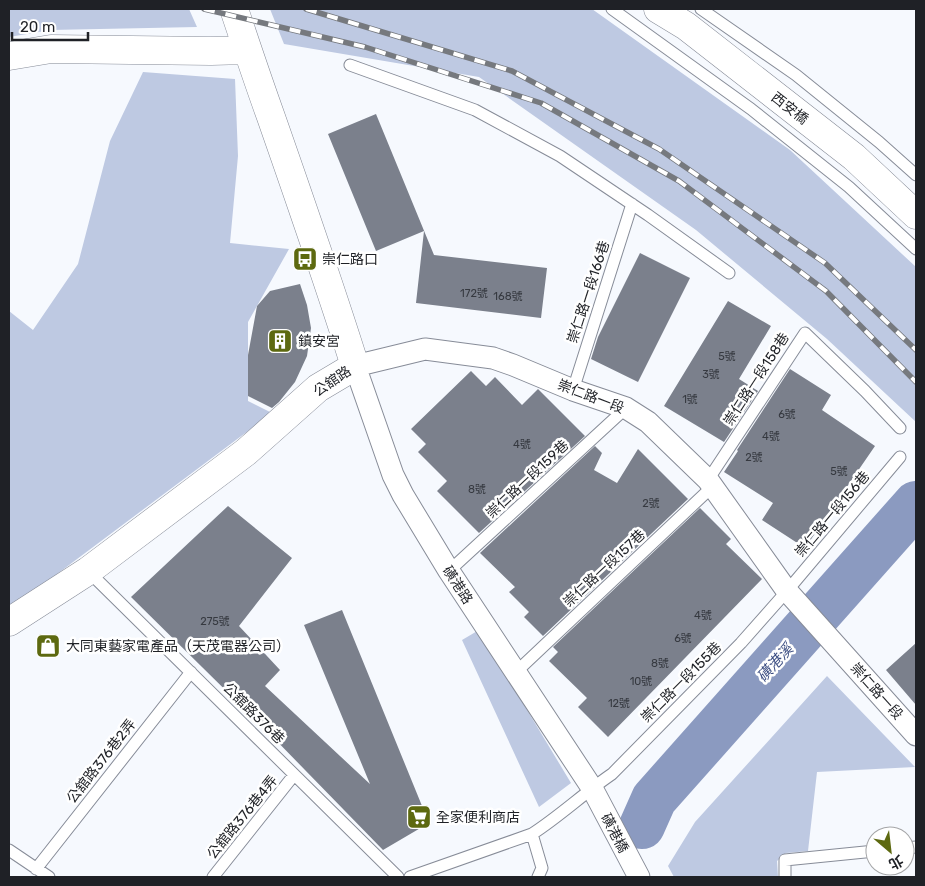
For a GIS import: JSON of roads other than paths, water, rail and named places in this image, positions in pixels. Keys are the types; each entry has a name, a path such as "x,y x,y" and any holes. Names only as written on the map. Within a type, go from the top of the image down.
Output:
{"street":[{"name":"公舘路","path":"9,622 88,571 246,452 318,388 355,366 330,287 234,9"},
{"name":"西安橋","path":"658,9 686,26 854,157 916,215"},
{"path":"9,56 51,49 247,50"},
{"name":"崇仁路一段","path":"355,366 425,350 493,358 573,390 626,408 648,422 711,483 787,591 916,735"},
{"name":"磺港路","path":"355,366 393,475 403,495 449,572 592,788"},
{"name":"磺港橋","path":"592,788 639,877"}],"lane":[{"path":"612,9 751,109 850,187 916,248"},
{"path":"701,9 788,69 879,142 916,175"},
{"path":"350,65 475,110 560,156 632,204 729,273"},
{"name":"崇仁路一段166巷","path":"573,390 632,204"},
{"name":"崇仁路一段158巷","path":"711,483 805,333 900,428"},
{"name":"崇仁路一段159巷","path":"449,572 626,408"},
{"name":"崇仁路一段156巷","path":"787,591 900,457"},
{"name":"崇仁路一段157巷","path":"515,672 711,483"},
{"name":"公舘路376巷","path":"88,571 398,877"},
{"name":"崇仁路一段155巷","path":"410,877 532,834 544,826 612,774 741,643 787,591"},
{"name":"公舘路376巷2弄","path":"36,869 191,672"},
{"name":"公舘路376巷4弄","path":"213,877 294,775"},
{"path":"532,834 542,868 538,877"},
{"path":"9,850 49,877"},
{"path":"785,877 785,860 865,853"}],"waterway":[{"name":"磺港溪","path":"642,826 654,799 916,504"}],"railway":[{"path":"204,9 365,47 541,103 679,181 826,291 916,382"},
{"path":"306,9 512,71 659,149 825,263 916,350"}],"place":[{"name":"崇仁路口","path":"305,259"},
{"name":"鎮安宮","path":"280,341"},
{"name":"大同東藝家電產品（天茂電器公司）","path":"48,646"},
{"name":"全家便利商店","path":"419,817"}]}
